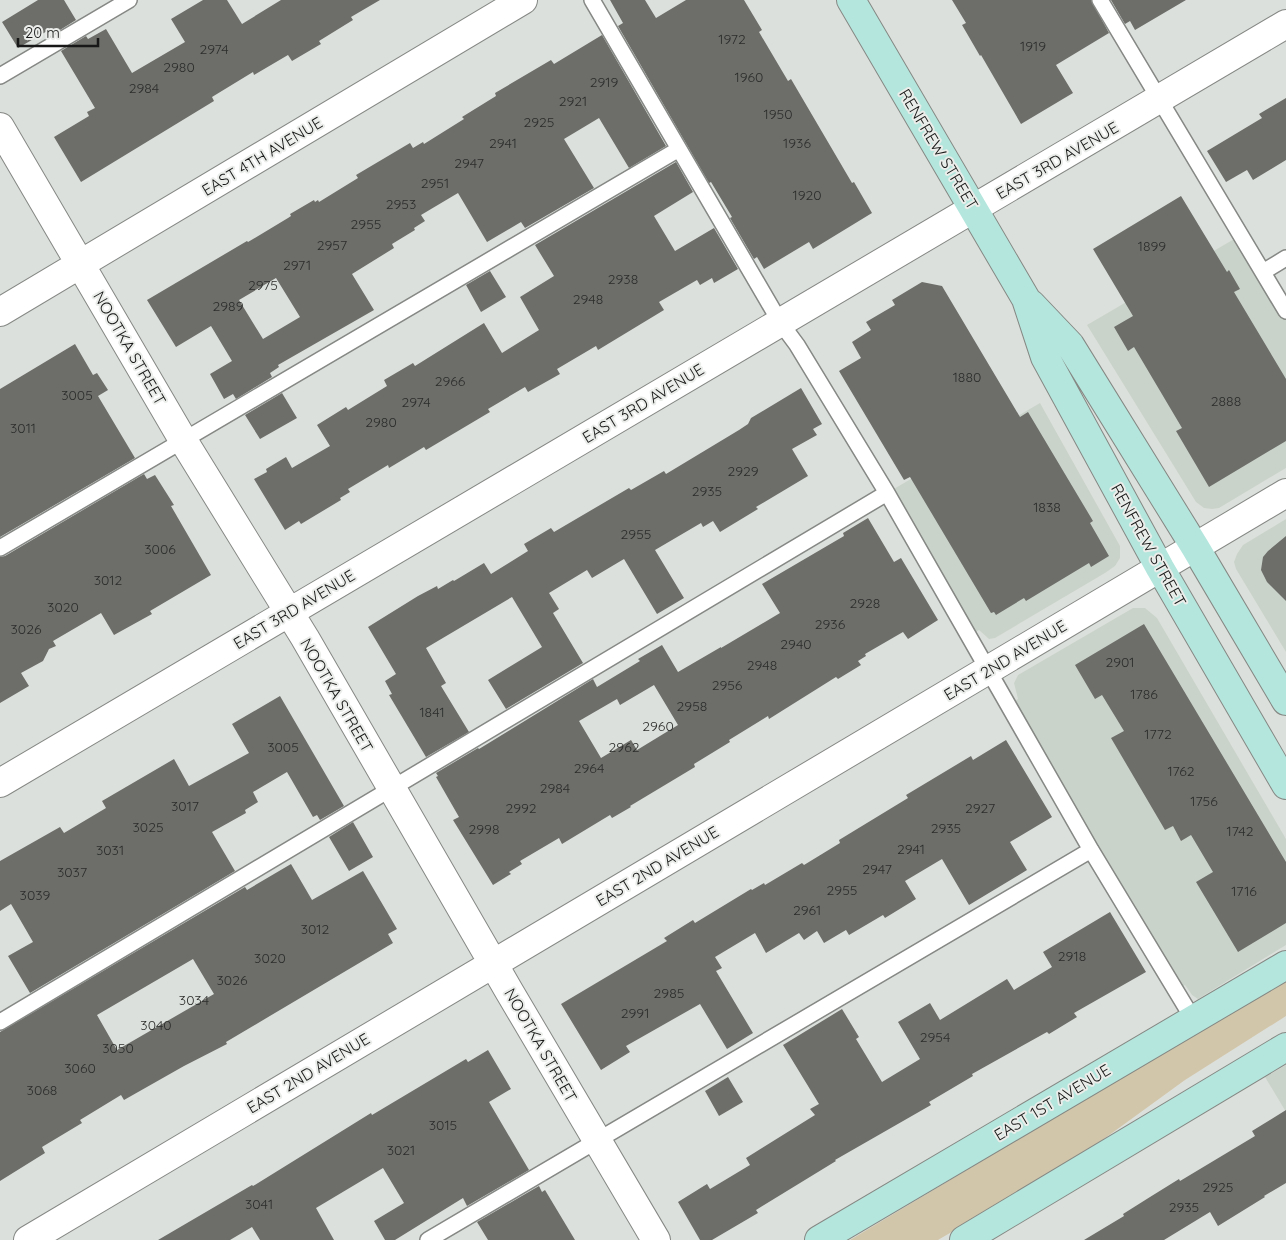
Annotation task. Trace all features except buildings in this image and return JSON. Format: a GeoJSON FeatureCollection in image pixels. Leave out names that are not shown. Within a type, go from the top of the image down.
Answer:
{"type":"FeatureCollection","features":[{"type":"Feature","properties":{"kind":"street","name":"EAST 4TH AVENUE"},"geometry":{"type":"LineString","coordinates":[[0,312],[523,0]]}},
{"type":"Feature","properties":{"kind":"street","name":"RENFREW STREET"},"geometry":{"type":"LineString","coordinates":[[851,0],[1026,299],[1045,357],[1160,568],[1286,785]]}},
{"type":"Feature","properties":{"kind":"street","name":"EAST 3RD AVENUE"},"geometry":{"type":"LineString","coordinates":[[0,783],[1286,24]]}},
{"type":"Feature","properties":{"kind":"street","name":"NOOTKA STREET"},"geometry":{"type":"LineString","coordinates":[[0,126],[184,440],[289,612],[391,790],[656,1240]]}},
{"type":"Feature","properties":{"kind":"street","name":"RENFREW STREET"},"geometry":{"type":"LineString","coordinates":[[1026,299],[1070,345],[1195,546],[1286,701]]}},
{"type":"Feature","properties":{"kind":"street","name":"EAST 2ND AVENUE"},"geometry":{"type":"LineString","coordinates":[[28,1240],[1286,493]]}},
{"type":"Feature","properties":{"kind":"street","name":"EAST 1ST AVENUE"},"geometry":{"type":"LineString","coordinates":[[819,1240],[1193,1018],[1286,965]]}},
{"type":"Feature","properties":{"kind":"street"},"geometry":{"type":"LineString","coordinates":[[964,1240],[1286,1047]]}},
{"type":"Feature","properties":{"kind":"lane"},"geometry":{"type":"LineString","coordinates":[[0,76],[129,0]]}},
{"type":"Feature","properties":{"kind":"lane"},"geometry":{"type":"LineString","coordinates":[[592,0],[780,322],[797,344],[887,493],[1091,850],[1193,1018]]}},
{"type":"Feature","properties":{"kind":"lane"},"geometry":{"type":"LineString","coordinates":[[1100,0],[1286,311]]}},
{"type":"Feature","properties":{"kind":"lane"},"geometry":{"type":"LineString","coordinates":[[0,548],[679,149]]}},
{"type":"Feature","properties":{"kind":"lane"},"geometry":{"type":"LineString","coordinates":[[1263,272],[1286,258]]}},
{"type":"Feature","properties":{"kind":"lane"},"geometry":{"type":"LineString","coordinates":[[0,1022],[887,493]]}},
{"type":"Feature","properties":{"kind":"lane"},"geometry":{"type":"LineString","coordinates":[[428,1240],[1091,850]]}},
{"type":"Feature","properties":{"kind":"shaded area"},"geometry":{"type":"Polygon","coordinates":[[[1241,235],[1286,311],[1286,468],[1219,508],[1212,509],[1204,508],[1196,502],[1087,325],[1241,235]]]}},
{"type":"Feature","properties":{"kind":"shaded area"},"geometry":{"type":"Polygon","coordinates":[[[1040,403],[1120,546],[1120,558],[1115,566],[1105,573],[995,638],[989,639],[979,630],[969,637],[887,493],[1040,403]]]}},
{"type":"Feature","properties":{"kind":"shaded area"},"geometry":{"type":"Polygon","coordinates":[[[1286,519],[1286,652],[1236,569],[1234,562],[1243,545],[1286,519]]]}},
{"type":"Feature","properties":{"kind":"shaded area"},"geometry":{"type":"Polygon","coordinates":[[[1133,608],[1145,608],[1157,618],[1286,839],[1286,945],[1198,999],[1192,995],[1185,985],[1177,990],[1008,705],[1018,699],[1014,683],[1018,675],[1133,608]]]}},
{"type":"Feature","properties":{"kind":"shaded area"},"geometry":{"type":"Polygon","coordinates":[[[1286,982],[1286,1016],[1185,1080],[1079,1157],[938,1240],[850,1240],[1262,993],[1286,982]]]}},
{"type":"Feature","properties":{"kind":"shaded area"},"geometry":{"type":"Polygon","coordinates":[[[1286,1065],[1286,1112],[1265,1077],[1286,1065]]]}}]}
